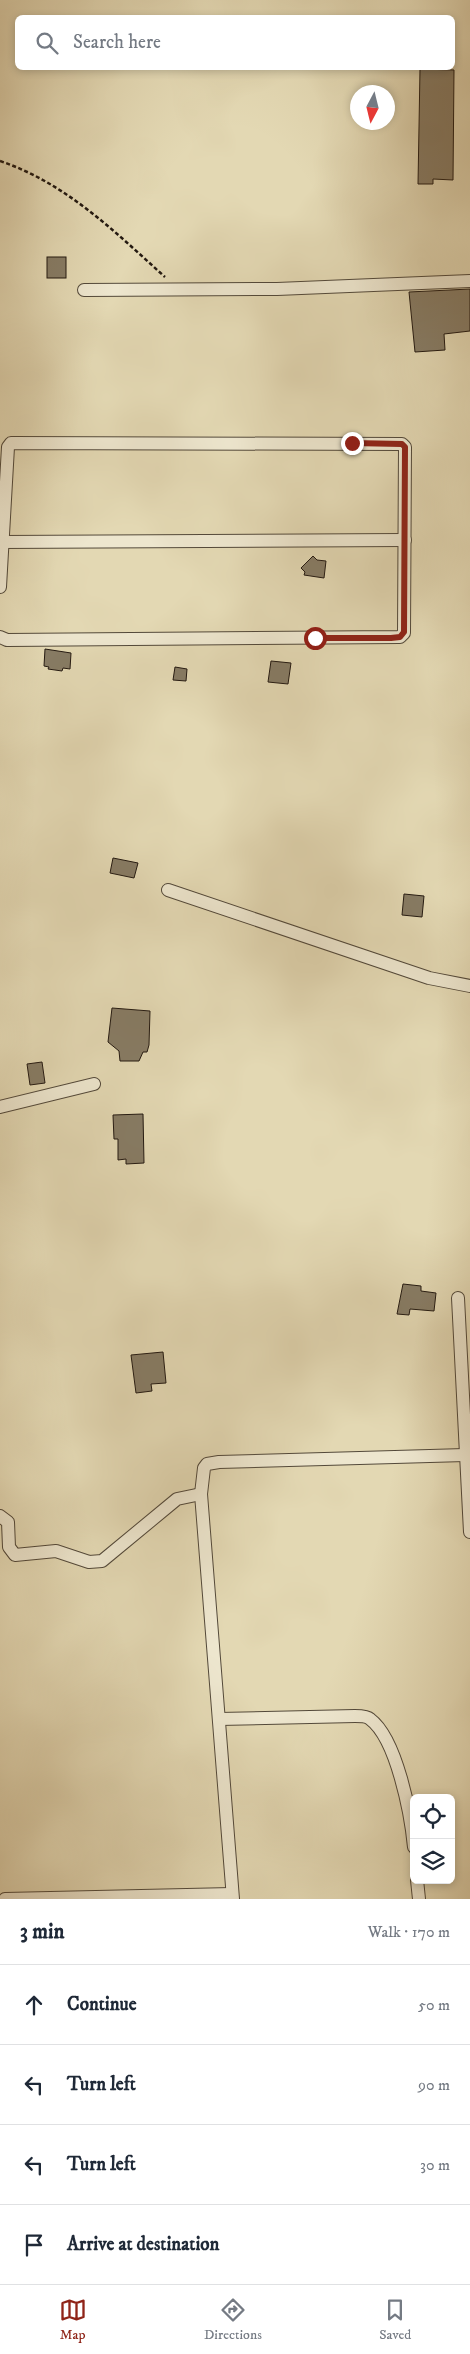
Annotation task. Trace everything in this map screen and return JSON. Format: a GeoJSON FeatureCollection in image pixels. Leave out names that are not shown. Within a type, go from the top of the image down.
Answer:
{"type":"FeatureCollection","features":[{"type":"Feature","properties":{"kind":"street"},"geometry":{"type":"LineString","coordinates":[[84,290],[277,289],[470,281]]}},
{"type":"Feature","properties":{"kind":"street"},"geometry":{"type":"LineString","coordinates":[[0,587],[8,447],[11,443],[402,444],[407,452],[404,632],[400,637],[6,640],[0,637]]}},
{"type":"Feature","properties":{"kind":"street"},"geometry":{"type":"LineString","coordinates":[[2,542],[405,540]]}},
{"type":"Feature","properties":{"kind":"street"},"geometry":{"type":"LineString","coordinates":[[168,890],[398,968],[430,978],[470,986]]}},
{"type":"Feature","properties":{"kind":"street"},"geometry":{"type":"LineString","coordinates":[[0,1107],[94,1084]]}},
{"type":"Feature","properties":{"kind":"street"},"geometry":{"type":"LineString","coordinates":[[458,1298],[470,1532]]}},
{"type":"Feature","properties":{"kind":"street"},"geometry":{"type":"LineString","coordinates":[[5,1899],[233,1897],[201,1494],[204,1468],[211,1463],[465,1455]]}},
{"type":"Feature","properties":{"kind":"street"},"geometry":{"type":"LineString","coordinates":[[0,1516],[8,1522],[9,1547],[15,1555],[56,1551],[94,1563],[109,1557],[177,1499],[201,1494]]}},
{"type":"Feature","properties":{"kind":"street"},"geometry":{"type":"LineString","coordinates":[[219,1719],[356,1716],[369,1718],[383,1736],[404,1786],[413,1839]]}},
{"type":"Feature","properties":{"kind":"street"},"geometry":{"type":"LineString","coordinates":[[417,1884],[419,1899]]}},
{"type":"Feature","properties":{"kind":"path"},"geometry":{"type":"LineString","coordinates":[[0,161],[15,166],[62,190],[104,222],[180,290]]}},
{"type":"Feature","properties":{"kind":"building"},"geometry":{"type":"Polygon","coordinates":[[[420,70],[454,70],[453,180],[433,179],[433,184],[418,184],[420,70]]]}},
{"type":"Feature","properties":{"kind":"building"},"geometry":{"type":"Polygon","coordinates":[[[47,257],[66,257],[66,278],[47,278],[47,257]]]}},
{"type":"Feature","properties":{"kind":"building"},"geometry":{"type":"Polygon","coordinates":[[[470,289],[470,331],[444,334],[445,350],[415,352],[409,292],[470,289]]]}},
{"type":"Feature","properties":{"kind":"building"},"geometry":{"type":"Polygon","coordinates":[[[313,556],[317,560],[326,561],[324,578],[304,575],[305,572],[301,568],[313,556]]]}},
{"type":"Feature","properties":{"kind":"building"},"geometry":{"type":"Polygon","coordinates":[[[45,649],[71,653],[70,669],[63,668],[62,671],[48,669],[49,667],[44,666],[45,649]]]}},
{"type":"Feature","properties":{"kind":"building"},"geometry":{"type":"Polygon","coordinates":[[[271,661],[291,663],[288,684],[268,682],[271,661]]]}},
{"type":"Feature","properties":{"kind":"building"},"geometry":{"type":"Polygon","coordinates":[[[175,667],[187,669],[186,681],[173,680],[175,667]]]}},
{"type":"Feature","properties":{"kind":"building"},"geometry":{"type":"Polygon","coordinates":[[[113,858],[138,863],[134,878],[110,873],[113,858]]]}},
{"type":"Feature","properties":{"kind":"building"},"geometry":{"type":"Polygon","coordinates":[[[404,894],[424,896],[422,917],[402,915],[404,894]]]}},
{"type":"Feature","properties":{"kind":"building"},"geometry":{"type":"Polygon","coordinates":[[[112,1008],[150,1011],[149,1045],[147,1052],[143,1052],[139,1061],[120,1061],[119,1051],[108,1042],[112,1008]]]}},
{"type":"Feature","properties":{"kind":"building"},"geometry":{"type":"Polygon","coordinates":[[[42,1062],[45,1083],[30,1085],[27,1064],[42,1062]]]}},
{"type":"Feature","properties":{"kind":"building"},"geometry":{"type":"Polygon","coordinates":[[[143,1114],[144,1163],[126,1164],[126,1159],[118,1160],[118,1139],[114,1139],[113,1115],[143,1114]]]}},
{"type":"Feature","properties":{"kind":"building"},"geometry":{"type":"Polygon","coordinates":[[[403,1284],[421,1286],[421,1291],[436,1293],[434,1311],[410,1309],[409,1315],[397,1314],[403,1284]]]}},
{"type":"Feature","properties":{"kind":"building"},"geometry":{"type":"Polygon","coordinates":[[[163,1352],[166,1383],[151,1384],[152,1391],[136,1393],[131,1355],[163,1352]]]}},
{"type":"Feature","properties":{"kind":"route"},"geometry":{"type":"LineString","coordinates":[[315,638],[391,638],[400,637],[404,632],[407,452],[402,444],[352,443]]}}]}
